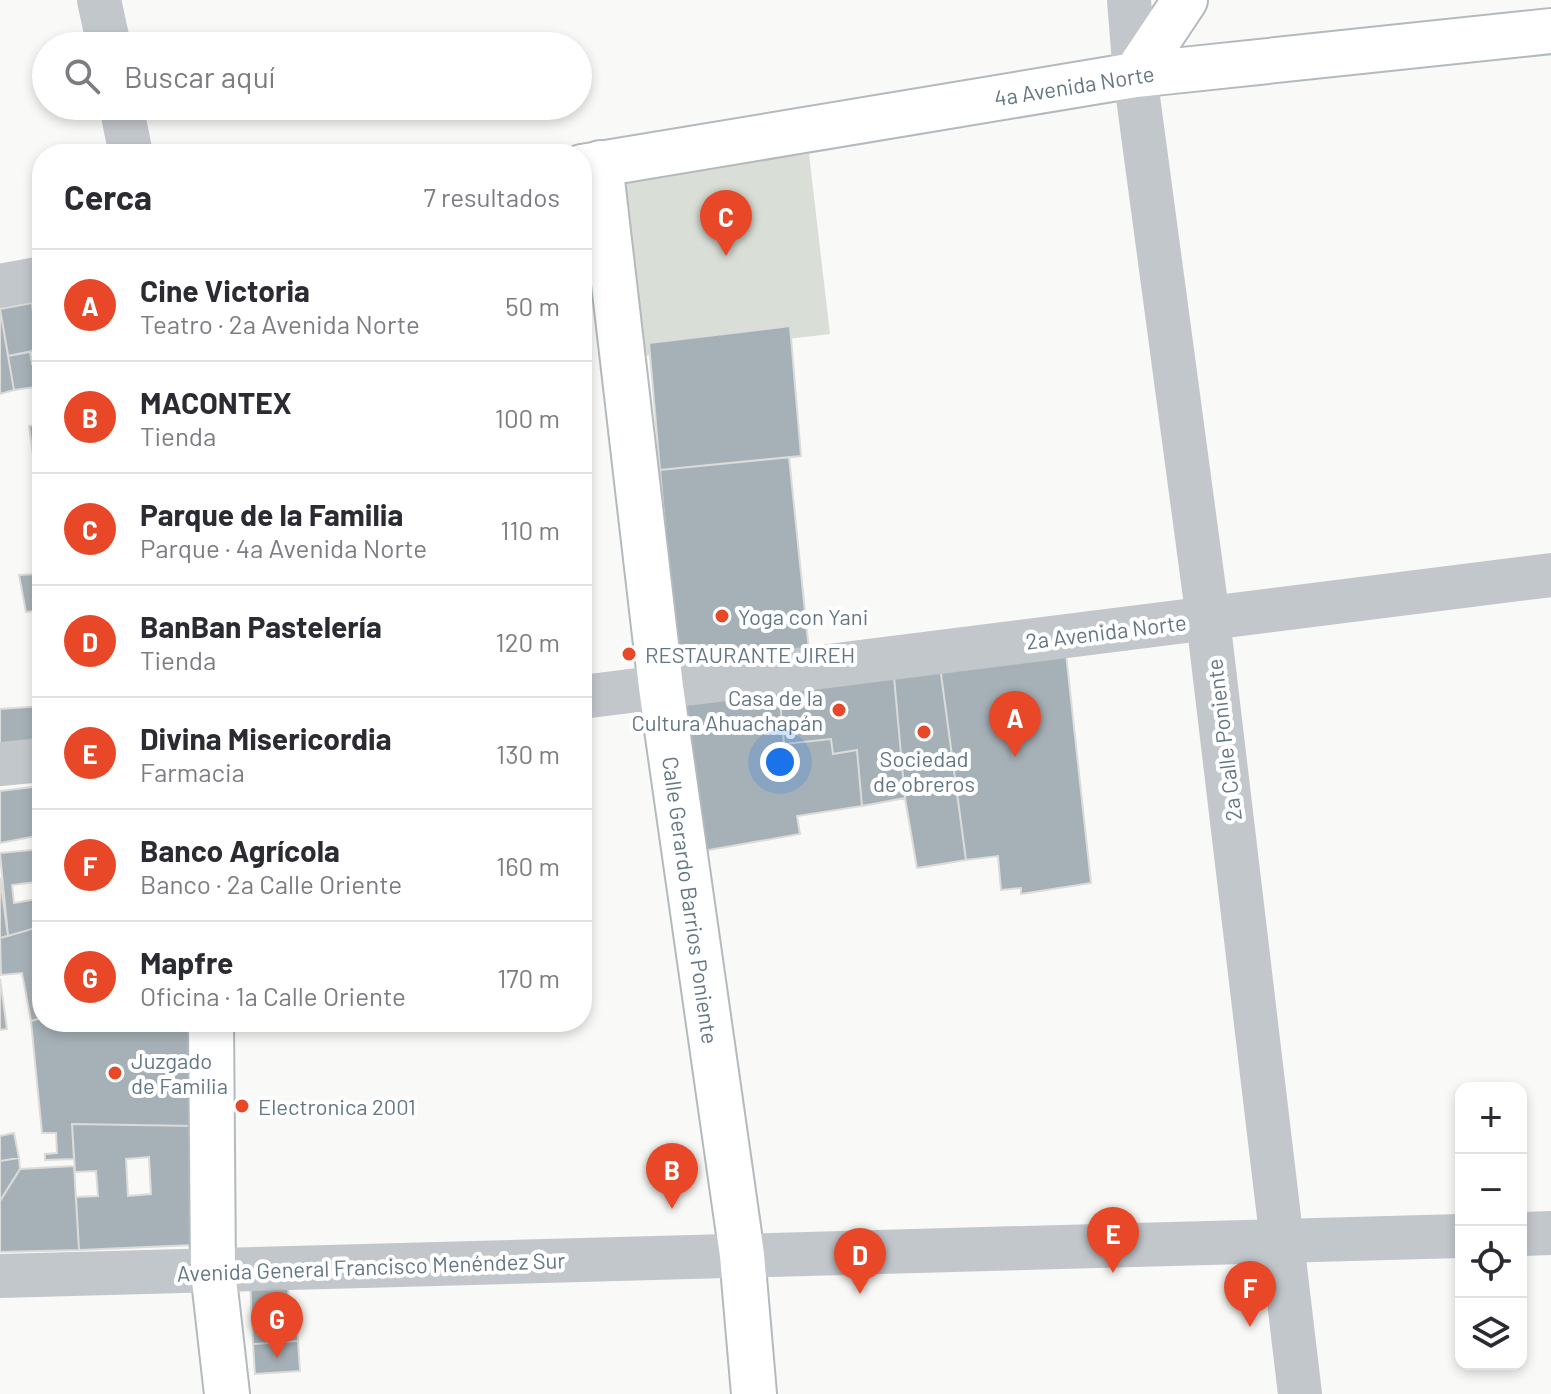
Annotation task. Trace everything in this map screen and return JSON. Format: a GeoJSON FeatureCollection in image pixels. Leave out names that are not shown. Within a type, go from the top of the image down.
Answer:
{"type":"FeatureCollection","features":[{"type":"Feature","properties":{"kind":"main road"},"geometry":{"type":"LineString","coordinates":[[1135,75],[1185,0]]}},
{"type":"Feature","properties":{"kind":"main road","name":"4a Avenida Norte"},"geometry":{"type":"LineString","coordinates":[[592,165],[1135,75],[1551,31]]}},
{"type":"Feature","properties":{"kind":"main road","name":"Calle Gerardo Barrios Poniente"},"geometry":{"type":"LineString","coordinates":[[592,172],[742,1255],[754,1394]]}},
{"type":"Feature","properties":{"kind":"main road"},"geometry":{"type":"LineString","coordinates":[[211,1032],[213,1271],[227,1394]]}},
{"type":"Feature","properties":{"kind":"street"},"geometry":{"type":"LineString","coordinates":[[99,0],[106,32]]}},
{"type":"Feature","properties":{"kind":"street","name":"2a Calle Poniente"},"geometry":{"type":"LineString","coordinates":[[1129,0],[1135,75],[1208,619],[1300,1394]]}},
{"type":"Feature","properties":{"kind":"street"},"geometry":{"type":"LineString","coordinates":[[124,120],[129,144]]}},
{"type":"Feature","properties":{"kind":"street"},"geometry":{"type":"LineString","coordinates":[[0,286],[32,280]]}},
{"type":"Feature","properties":{"kind":"street","name":"2a Avenida Norte"},"geometry":{"type":"LineString","coordinates":[[592,696],[1551,575]]}},
{"type":"Feature","properties":{"kind":"street"},"geometry":{"type":"LineString","coordinates":[[0,764],[32,761]]}},
{"type":"Feature","properties":{"kind":"street"},"geometry":{"type":"LineString","coordinates":[[1527,1234],[1551,1233]]}},
{"type":"Feature","properties":{"kind":"street","name":"Avenida General Francisco Menéndez Sur"},"geometry":{"type":"LineString","coordinates":[[0,1276],[1455,1236]]}},
{"type":"Feature","properties":{"kind":"shaded area"},"geometry":{"type":"Polygon","coordinates":[[[809,154],[830,334],[643,356],[622,177],[809,154]]]}},
{"type":"Feature","properties":{"kind":"building"},"geometry":{"type":"Polygon","coordinates":[[[32,303],[32,351],[8,356],[0,309],[32,303]]]}},
{"type":"Feature","properties":{"kind":"building"},"geometry":{"type":"Polygon","coordinates":[[[0,309],[14,390],[0,394],[0,309]]]}},
{"type":"Feature","properties":{"kind":"building"},"geometry":{"type":"Polygon","coordinates":[[[790,326],[801,456],[660,470],[649,343],[790,326]]]}},
{"type":"Feature","properties":{"kind":"building"},"geometry":{"type":"Polygon","coordinates":[[[30,352],[32,387],[14,390],[8,356],[30,352]]]}},
{"type":"Feature","properties":{"kind":"building"},"geometry":{"type":"Polygon","coordinates":[[[789,457],[809,651],[678,669],[660,470],[789,457]]]}},
{"type":"Feature","properties":{"kind":"building"},"geometry":{"type":"Polygon","coordinates":[[[32,574],[32,611],[26,612],[19,575],[32,574]]]}},
{"type":"Feature","properties":{"kind":"building"},"geometry":{"type":"Polygon","coordinates":[[[1065,645],[1091,883],[1021,894],[1021,888],[1001,890],[998,856],[966,860],[939,659],[1065,645]]]}},
{"type":"Feature","properties":{"kind":"building","name":"Sociedad de obreros"},"geometry":{"type":"Polygon","coordinates":[[[939,659],[966,860],[917,868],[905,798],[893,666],[939,659]]]}},
{"type":"Feature","properties":{"kind":"building","name":"Casa de la Cultura Ahuachapán"},"geometry":{"type":"Polygon","coordinates":[[[893,666],[905,798],[862,806],[857,750],[833,754],[831,739],[784,744],[778,680],[893,666]]]}},
{"type":"Feature","properties":{"kind":"building"},"geometry":{"type":"Polygon","coordinates":[[[778,680],[784,744],[831,739],[833,754],[857,750],[862,806],[797,816],[800,834],[703,851],[685,693],[778,680]]]}},
{"type":"Feature","properties":{"kind":"building"},"geometry":{"type":"Polygon","coordinates":[[[32,707],[32,743],[0,746],[0,709],[32,707]]]}},
{"type":"Feature","properties":{"kind":"building"},"geometry":{"type":"Polygon","coordinates":[[[32,787],[32,837],[0,843],[0,791],[32,787]]]}},
{"type":"Feature","properties":{"kind":"building"},"geometry":{"type":"Polygon","coordinates":[[[32,850],[32,882],[12,885],[14,903],[32,900],[32,929],[8,936],[0,853],[32,850]]]}},
{"type":"Feature","properties":{"kind":"building"},"geometry":{"type":"Polygon","coordinates":[[[0,878],[8,936],[0,938],[0,878]]]}},
{"type":"Feature","properties":{"kind":"building"},"geometry":{"type":"Polygon","coordinates":[[[32,929],[32,1021],[22,973],[1,975],[0,938],[32,929]]]}},
{"type":"Feature","properties":{"kind":"building"},"geometry":{"type":"Polygon","coordinates":[[[0,979],[7,1029],[0,1030],[0,979]]]}},
{"type":"Feature","properties":{"kind":"building","name":"Juzgado de Familia"},"geometry":{"type":"Polygon","coordinates":[[[32,1032],[193,1032],[195,1126],[72,1124],[74,1159],[45,1160],[45,1154],[57,1153],[56,1133],[42,1133],[32,1032]]]}},
{"type":"Feature","properties":{"kind":"building"},"geometry":{"type":"Polygon","coordinates":[[[72,1124],[195,1126],[193,1245],[79,1250],[76,1197],[98,1196],[96,1171],[75,1172],[72,1124]],[[149,1157],[126,1159],[128,1196],[151,1194],[149,1157]]]}},
{"type":"Feature","properties":{"kind":"building"},"geometry":{"type":"Polygon","coordinates":[[[14,1133],[19,1158],[0,1161],[0,1136],[14,1133]]]}},
{"type":"Feature","properties":{"kind":"building"},"geometry":{"type":"Polygon","coordinates":[[[19,1158],[20,1169],[0,1201],[0,1161],[19,1158]]]}},
{"type":"Feature","properties":{"kind":"building"},"geometry":{"type":"Polygon","coordinates":[[[74,1166],[79,1250],[0,1252],[0,1201],[20,1169],[74,1166]]]}},
{"type":"Feature","properties":{"kind":"building"},"geometry":{"type":"Polygon","coordinates":[[[250,1279],[288,1279],[289,1321],[252,1322],[250,1279]]]}},
{"type":"Feature","properties":{"kind":"building"},"geometry":{"type":"Polygon","coordinates":[[[297,1321],[298,1341],[253,1344],[252,1322],[297,1321]]]}},
{"type":"Feature","properties":{"kind":"building"},"geometry":{"type":"Polygon","coordinates":[[[298,1341],[300,1371],[255,1374],[253,1344],[298,1341]]]}},
{"type":"Feature","properties":{"kind":"place","name":"Parque de la Familia"},"geometry":{"type":"Point","coordinates":[726,256]}},
{"type":"Feature","properties":{"kind":"place","name":"Yoga con Yani"},"geometry":{"type":"Point","coordinates":[722,616]}},
{"type":"Feature","properties":{"kind":"place","name":"RESTAURANTE JIREH"},"geometry":{"type":"Point","coordinates":[629,654]}},
{"type":"Feature","properties":{"kind":"place","name":"Casa de la Cultura Ahuachapán"},"geometry":{"type":"Point","coordinates":[839,710]}},
{"type":"Feature","properties":{"kind":"place","name":"Sociedad de obreros"},"geometry":{"type":"Point","coordinates":[924,732]}},
{"type":"Feature","properties":{"kind":"place","name":"Cine Victoria"},"geometry":{"type":"Point","coordinates":[1015,757]}},
{"type":"Feature","properties":{"kind":"place","name":"Juzgado de Familia"},"geometry":{"type":"Point","coordinates":[115,1073]}},
{"type":"Feature","properties":{"kind":"place","name":"Electronica 2001"},"geometry":{"type":"Point","coordinates":[242,1106]}},
{"type":"Feature","properties":{"kind":"place","name":"MACONTEX"},"geometry":{"type":"Point","coordinates":[672,1209]}},
{"type":"Feature","properties":{"kind":"place","name":"Divina Misericordia"},"geometry":{"type":"Point","coordinates":[1113,1273]}},
{"type":"Feature","properties":{"kind":"place","name":"BanBan Pastelería"},"geometry":{"type":"Point","coordinates":[860,1294]}},
{"type":"Feature","properties":{"kind":"place","name":"Banco Agrícola"},"geometry":{"type":"Point","coordinates":[1250,1327]}},
{"type":"Feature","properties":{"kind":"place","name":"Mapfre"},"geometry":{"type":"Point","coordinates":[277,1358]}}]}
